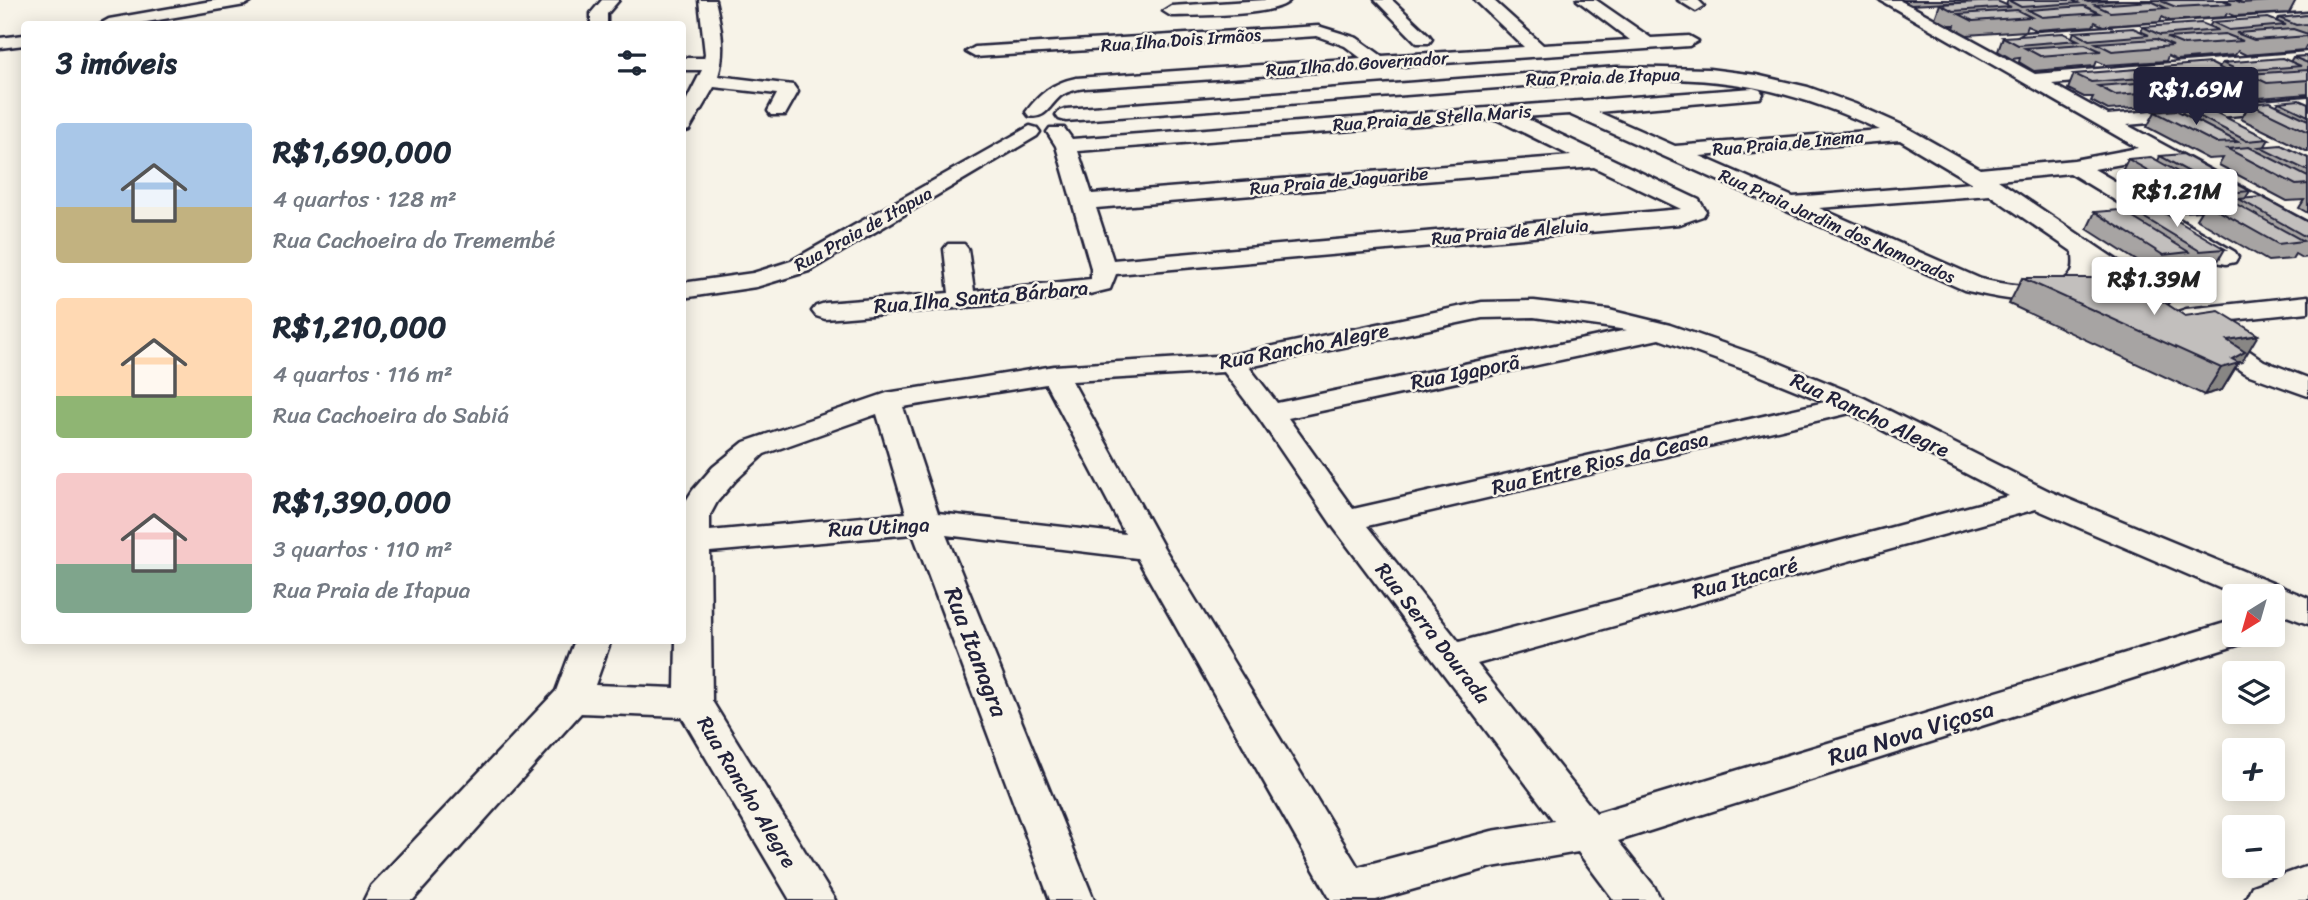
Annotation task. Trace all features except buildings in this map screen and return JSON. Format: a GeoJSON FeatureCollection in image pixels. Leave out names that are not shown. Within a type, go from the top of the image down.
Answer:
{"type":"FeatureCollection","features":[{"type":"Feature","properties":{"kind":"street"},"geometry":{"type":"LineString","coordinates":[[126,21],[245,0]]}},
{"type":"Feature","properties":{"kind":"street"},"geometry":{"type":"LineString","coordinates":[[599,21],[599,13],[611,0]]}},
{"type":"Feature","properties":{"kind":"street"},"geometry":{"type":"LineString","coordinates":[[686,119],[712,72],[716,48],[709,0]]}},
{"type":"Feature","properties":{"kind":"street"},"geometry":{"type":"LineString","coordinates":[[1171,11],[1265,5],[1282,0]]}},
{"type":"Feature","properties":{"kind":"street"},"geometry":{"type":"LineString","coordinates":[[1383,0],[1423,40]]}},
{"type":"Feature","properties":{"kind":"street"},"geometry":{"type":"LineString","coordinates":[[1483,0],[1540,52]]}},
{"type":"Feature","properties":{"kind":"street"},"geometry":{"type":"LineString","coordinates":[[1586,0],[1647,44]]}},
{"type":"Feature","properties":{"kind":"street"},"geometry":{"type":"LineString","coordinates":[[1888,0],[2158,152],[2308,232]]}},
{"type":"Feature","properties":{"kind":"street"},"geometry":{"type":"LineString","coordinates":[[2282,5],[2308,17]]}},
{"type":"Feature","properties":{"kind":"street"},"geometry":{"type":"LineString","coordinates":[[1908,11],[1934,10]]}},
{"type":"Feature","properties":{"kind":"street"},"geometry":{"type":"LineString","coordinates":[[1966,43],[2308,17]]}},
{"type":"Feature","properties":{"kind":"street","name":"Rua Ilha Dois Irmãos"},"geometry":{"type":"LineString","coordinates":[[975,52],[1318,31],[1350,42],[1378,62]]}},
{"type":"Feature","properties":{"kind":"street"},"geometry":{"type":"LineString","coordinates":[[0,44],[21,40]]}},
{"type":"Feature","properties":{"kind":"street","name":"Rua Ilha do Governador"},"geometry":{"type":"LineString","coordinates":[[1033,122],[1051,93],[1075,84],[1689,41]]}},
{"type":"Feature","properties":{"kind":"street"},"geometry":{"type":"LineString","coordinates":[[2034,80],[2308,57]]}},
{"type":"Feature","properties":{"kind":"street"},"geometry":{"type":"LineString","coordinates":[[686,65],[786,89],[788,92],[778,111]]}},
{"type":"Feature","properties":{"kind":"street","name":"Rua Praia de Itapua"},"geometry":{"type":"LineString","coordinates":[[1063,131],[1656,72],[1745,79],[1798,90],[1840,104],[1904,134],[1984,182],[2085,264],[2186,317],[2255,367],[2308,388]]}},
{"type":"Feature","properties":{"kind":"street","name":"Rua Praia de Stella Maris"},"geometry":{"type":"LineString","coordinates":[[1063,131],[1498,113],[1798,90]]}},
{"type":"Feature","properties":{"kind":"street"},"geometry":{"type":"LineString","coordinates":[[2106,121],[2308,103]]}},
{"type":"Feature","properties":{"kind":"street"},"geometry":{"type":"LineString","coordinates":[[2285,105],[2308,116]]}},
{"type":"Feature","properties":{"kind":"street","name":"Rua Praia Jardim dos Namorados"},"geometry":{"type":"LineString","coordinates":[[1572,107],[1787,205],[1973,285],[2020,293],[2061,291],[2081,281],[2085,264]]}},
{"type":"Feature","properties":{"kind":"street","name":"Rua Praia de Aleluia"},"geometry":{"type":"LineString","coordinates":[[1103,268],[1680,217],[1695,211],[1691,205],[1498,113]]}},
{"type":"Feature","properties":{"kind":"street"},"geometry":{"type":"LineString","coordinates":[[2194,113],[2228,130]]}},
{"type":"Feature","properties":{"kind":"street"},"geometry":{"type":"LineString","coordinates":[[1033,122],[1063,131]]}},
{"type":"Feature","properties":{"kind":"street","name":"Rua Praia de Itapua"},"geometry":{"type":"LineString","coordinates":[[686,290],[776,276],[800,266],[1033,122]]}},
{"type":"Feature","properties":{"kind":"street","name":"Rua Ilha Santa Bárbara"},"geometry":{"type":"LineString","coordinates":[[825,311],[1093,288],[1102,282],[1103,268],[1081,202],[1063,131]]}},
{"type":"Feature","properties":{"kind":"street","name":"Rua Praia de Inema"},"geometry":{"type":"LineString","coordinates":[[1672,153],[1904,134]]}},
{"type":"Feature","properties":{"kind":"street"},"geometry":{"type":"LineString","coordinates":[[1787,205],[1984,182],[2158,152]]}},
{"type":"Feature","properties":{"kind":"street","name":"Rua Praia de Jaguaribe"},"geometry":{"type":"LineString","coordinates":[[1081,202],[1597,160]]}},
{"type":"Feature","properties":{"kind":"street"},"geometry":{"type":"LineString","coordinates":[[2074,166],[2226,257]]}},
{"type":"Feature","properties":{"kind":"street"},"geometry":{"type":"LineString","coordinates":[[957,248],[963,300]]}},
{"type":"Feature","properties":{"kind":"street"},"geometry":{"type":"LineString","coordinates":[[2085,264],[2157,326],[2174,337],[2189,341],[2217,341]]}},
{"type":"Feature","properties":{"kind":"street"},"geometry":{"type":"LineString","coordinates":[[686,271],[736,283]]}},
{"type":"Feature","properties":{"kind":"street"},"geometry":{"type":"LineString","coordinates":[[2186,317],[2308,304]]}},
{"type":"Feature","properties":{"kind":"street","name":"Rua Rancho Alegre"},"geometry":{"type":"LineString","coordinates":[[813,900],[693,703],[690,525],[704,497],[724,474],[754,449],[887,401],[1054,374],[1231,363],[1482,310],[1574,312],[1661,331],[1764,367],[1854,404],[2038,498],[2242,584]]}},
{"type":"Feature","properties":{"kind":"street","name":"Rua Igaporã"},"geometry":{"type":"LineString","coordinates":[[1270,413],[1661,331]]}},
{"type":"Feature","properties":{"kind":"street","name":"Rua Serra Dourada"},"geometry":{"type":"LineString","coordinates":[[1231,363],[1270,413],[1345,521],[1639,900]]}},
{"type":"Feature","properties":{"kind":"street"},"geometry":{"type":"LineString","coordinates":[[2214,372],[2255,367]]}},
{"type":"Feature","properties":{"kind":"street"},"geometry":{"type":"LineString","coordinates":[[1054,374],[1082,419],[1148,548],[1351,895]]}},
{"type":"Feature","properties":{"kind":"street","name":"Rua Itanagra"},"geometry":{"type":"LineString","coordinates":[[887,401],[925,522],[1072,900]]}},
{"type":"Feature","properties":{"kind":"street","name":"Rua Entre Rios da Ceasa"},"geometry":{"type":"LineString","coordinates":[[1345,521],[1854,404]]}},
{"type":"Feature","properties":{"kind":"street","name":"Rua Itacaré"},"geometry":{"type":"LineString","coordinates":[[1451,658],[2038,498]]}},
{"type":"Feature","properties":{"kind":"street","name":"Rua Utinga"},"geometry":{"type":"LineString","coordinates":[[690,525],[925,522],[1148,548]]}},
{"type":"Feature","properties":{"kind":"street","name":"Rua Rancho Alegre"},"geometry":{"type":"LineString","coordinates":[[2286,603],[2307,612]]}},
{"type":"Feature","properties":{"kind":"street"},"geometry":{"type":"LineString","coordinates":[[2286,618],[2307,612]]}},
{"type":"Feature","properties":{"kind":"street","name":"Rua Nova Viçosa"},"geometry":{"type":"LineString","coordinates":[[1351,895],[1492,849],[1588,832],[2222,637]]}},
{"type":"Feature","properties":{"kind":"street"},"geometry":{"type":"LineString","coordinates":[[386,900],[572,698],[592,644]]}},
{"type":"Feature","properties":{"kind":"street"},"geometry":{"type":"LineString","coordinates":[[572,698],[693,703]]}},
{"type":"Feature","properties":{"kind":"street"},"geometry":{"type":"LineString","coordinates":[[2267,900],[2308,885]]}}]}
